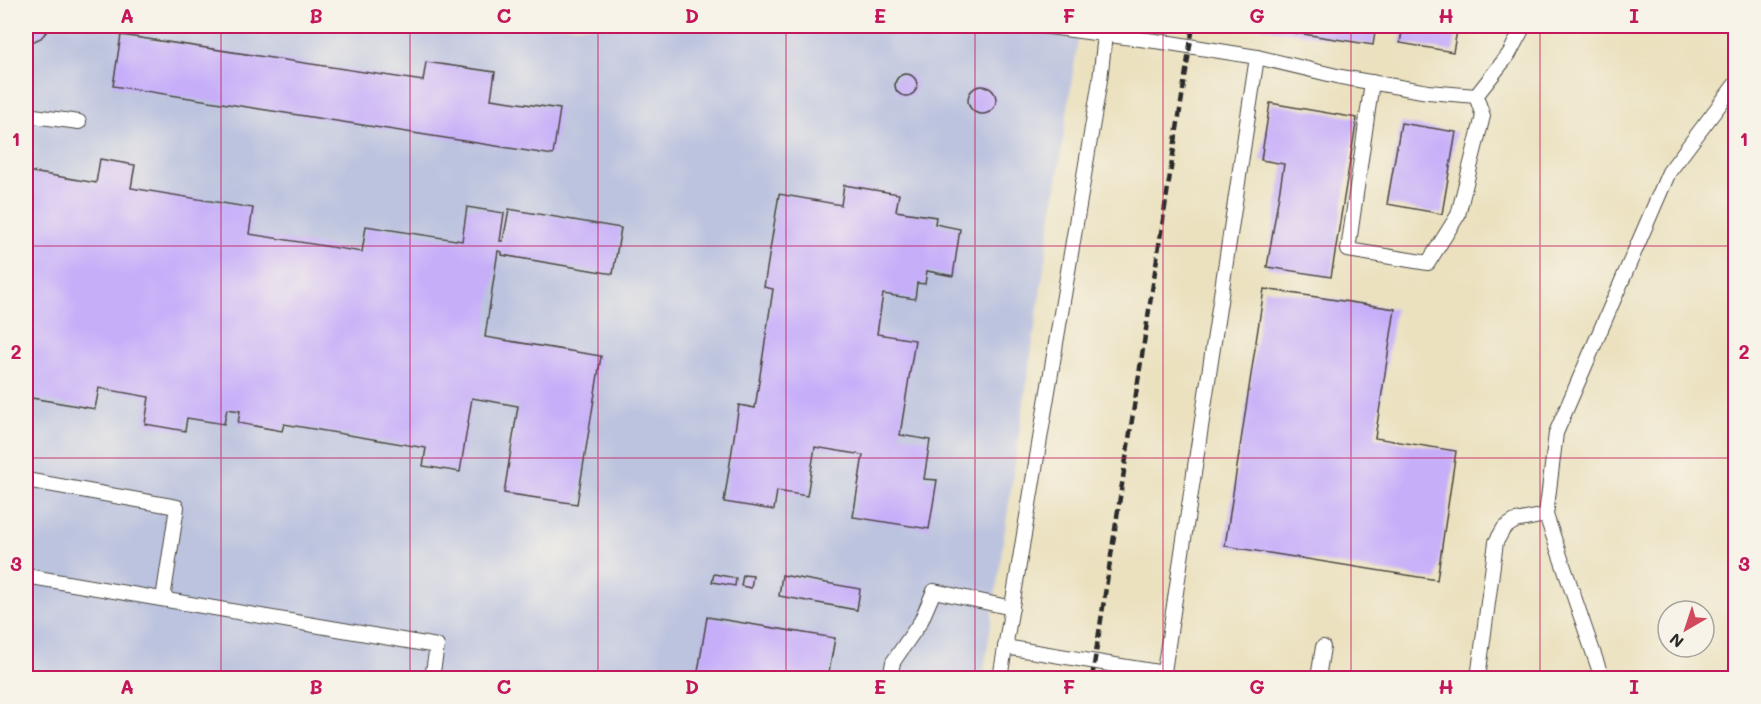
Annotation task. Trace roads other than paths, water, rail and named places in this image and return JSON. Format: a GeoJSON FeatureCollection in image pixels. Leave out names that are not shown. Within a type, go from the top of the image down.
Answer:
{"type":"FeatureCollection","features":[{"type":"Feature","properties":{"kind":"lane"},"geometry":{"type":"LineString","coordinates":[[1042,26],[1105,29],[1257,57],[1341,77],[1428,92],[1476,96]]}},
{"type":"Feature","properties":{"kind":"lane"},"geometry":{"type":"LineString","coordinates":[[1476,96],[1509,54],[1524,26]]}},
{"type":"Feature","properties":{"kind":"lane"},"geometry":{"type":"LineString","coordinates":[[1000,678],[1100,80],[1105,29]]}},
{"type":"Feature","properties":{"kind":"lane"},"geometry":{"type":"LineString","coordinates":[[1005,646],[1163,676],[1257,57]]}},
{"type":"Feature","properties":{"kind":"lane"},"geometry":{"type":"LineString","coordinates":[[1372,82],[1348,250],[1428,263],[1458,215],[1482,116],[1476,96]]}},
{"type":"Feature","properties":{"kind":"lane"},"geometry":{"type":"LineString","coordinates":[[1602,678],[1546,514],[1556,433],[1670,172],[1736,83]]}},
{"type":"Feature","properties":{"kind":"lane"},"geometry":{"type":"LineString","coordinates":[[26,115],[79,122]]}},
{"type":"Feature","properties":{"kind":"lane"},"geometry":{"type":"LineString","coordinates":[[26,480],[177,507],[163,599]]}},
{"type":"Feature","properties":{"kind":"lane"},"geometry":{"type":"LineString","coordinates":[[1479,678],[1496,542],[1504,528],[1515,521],[1546,514]]}},
{"type":"Feature","properties":{"kind":"lane"},"geometry":{"type":"LineString","coordinates":[[26,576],[437,646],[432,678]]}},
{"type":"Feature","properties":{"kind":"lane"},"geometry":{"type":"LineString","coordinates":[[890,678],[893,662],[921,621],[934,591],[1012,608]]}},
{"type":"Feature","properties":{"kind":"lane"},"geometry":{"type":"LineString","coordinates":[[1318,678],[1323,647]]}},
{"type":"Feature","properties":{"kind":"railway"},"geometry":{"type":"LineString","coordinates":[[1092,678],[1193,26]]}}]}
